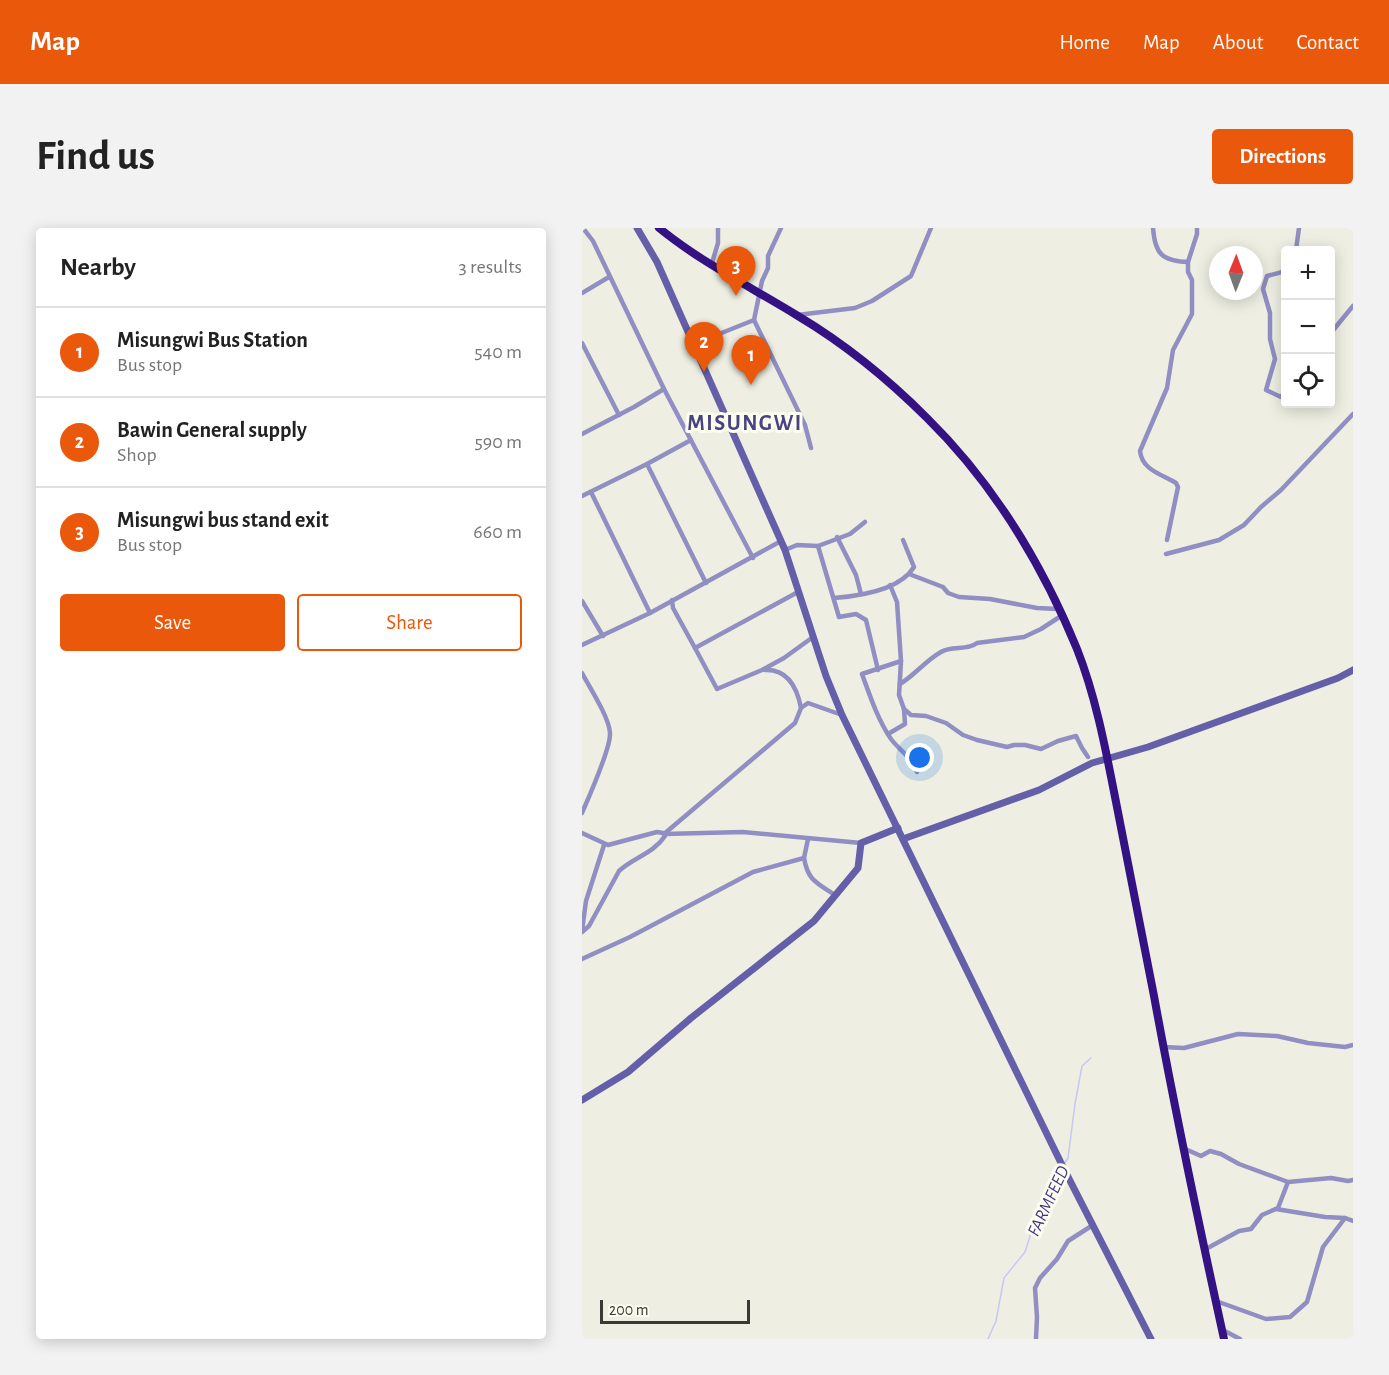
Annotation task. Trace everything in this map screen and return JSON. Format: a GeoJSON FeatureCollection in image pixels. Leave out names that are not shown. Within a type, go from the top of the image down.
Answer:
{"type":"FeatureCollection","features":[{"type":"Feature","properties":{"kind":"highway"},"geometry":{"type":"LineString","coordinates":[[659,228],[711,266],[798,315],[859,358],[895,387],[957,450],[1007,514],[1021,536],[1080,660],[1108,759],[1182,1148],[1224,1339]]}},
{"type":"Feature","properties":{"kind":"street"},"geometry":{"type":"LineString","coordinates":[[583,228],[593,241],[664,389],[753,558]]}},
{"type":"Feature","properties":{"kind":"street"},"geometry":{"type":"LineString","coordinates":[[637,228],[657,262],[781,542],[842,715],[1065,1171],[1150,1339]]}},
{"type":"Feature","properties":{"kind":"street"},"geometry":{"type":"LineString","coordinates":[[711,266],[718,243],[718,228]]}},
{"type":"Feature","properties":{"kind":"street"},"geometry":{"type":"LineString","coordinates":[[781,228],[768,256],[768,268],[762,281],[754,320],[805,425],[811,448]]}},
{"type":"Feature","properties":{"kind":"street"},"geometry":{"type":"LineString","coordinates":[[798,315],[855,308],[872,301],[911,276],[931,228]]}},
{"type":"Feature","properties":{"kind":"street"},"geometry":{"type":"LineString","coordinates":[[1153,228],[1155,245],[1159,253],[1170,260],[1188,262]]}},
{"type":"Feature","properties":{"kind":"street"},"geometry":{"type":"LineString","coordinates":[[1167,540],[1178,487],[1176,483],[1146,467],[1140,451],[1167,388],[1173,350],[1192,314],[1192,280],[1188,272],[1188,262],[1197,228]]}},
{"type":"Feature","properties":{"kind":"street"},"geometry":{"type":"LineString","coordinates":[[1297,246],[1299,228]]}},
{"type":"Feature","properties":{"kind":"street"},"geometry":{"type":"LineString","coordinates":[[1281,272],[1266,276],[1263,289],[1270,314],[1270,339],[1275,359],[1266,390],[1281,397]]}},
{"type":"Feature","properties":{"kind":"street"},"geometry":{"type":"LineString","coordinates":[[582,293],[609,277]]}},
{"type":"Feature","properties":{"kind":"street"},"geometry":{"type":"LineString","coordinates":[[1335,328],[1353,306]]}},
{"type":"Feature","properties":{"kind":"street"},"geometry":{"type":"LineString","coordinates":[[694,344],[754,320]]}},
{"type":"Feature","properties":{"kind":"street"},"geometry":{"type":"LineString","coordinates":[[582,343],[619,415]]}},
{"type":"Feature","properties":{"kind":"street"},"geometry":{"type":"LineString","coordinates":[[582,434],[664,389]]}},
{"type":"Feature","properties":{"kind":"street"},"geometry":{"type":"LineString","coordinates":[[1166,554],[1219,540],[1244,525],[1281,490],[1353,414]]}},
{"type":"Feature","properties":{"kind":"street"},"geometry":{"type":"LineString","coordinates":[[582,496],[691,440]]}},
{"type":"Feature","properties":{"kind":"street"},"geometry":{"type":"LineString","coordinates":[[647,464],[706,583]]}},
{"type":"Feature","properties":{"kind":"street"},"geometry":{"type":"LineString","coordinates":[[591,492],[650,613]]}},
{"type":"Feature","properties":{"kind":"street"},"geometry":{"type":"LineString","coordinates":[[784,550],[797,545],[818,546],[850,534],[865,522]]}},
{"type":"Feature","properties":{"kind":"street"},"geometry":{"type":"LineString","coordinates":[[837,537],[856,575],[861,594]]}},
{"type":"Feature","properties":{"kind":"street"},"geometry":{"type":"LineString","coordinates":[[834,598],[861,594],[890,585],[909,574],[914,567],[903,540]]}},
{"type":"Feature","properties":{"kind":"street"},"geometry":{"type":"LineString","coordinates":[[582,645],[650,613],[781,542]]}},
{"type":"Feature","properties":{"kind":"street"},"geometry":{"type":"LineString","coordinates":[[818,546],[839,617],[856,614],[866,620],[878,669]]}},
{"type":"Feature","properties":{"kind":"street"},"geometry":{"type":"LineString","coordinates":[[909,574],[943,587],[948,593],[959,597],[990,599],[1059,612]]}},
{"type":"Feature","properties":{"kind":"street"},"geometry":{"type":"LineString","coordinates":[[888,734],[904,724],[904,709],[899,695],[901,661],[897,602],[890,585]]}},
{"type":"Feature","properties":{"kind":"street"},"geometry":{"type":"LineString","coordinates":[[695,648],[798,592]]}},
{"type":"Feature","properties":{"kind":"street"},"geometry":{"type":"LineString","coordinates":[[672,600],[673,608],[717,689],[762,670],[784,658],[813,637]]}},
{"type":"Feature","properties":{"kind":"street"},"geometry":{"type":"LineString","coordinates":[[582,601],[603,636]]}},
{"type":"Feature","properties":{"kind":"street"},"geometry":{"type":"LineString","coordinates":[[900,684],[944,650],[1024,637],[1041,629],[1059,612]]}},
{"type":"Feature","properties":{"kind":"street"},"geometry":{"type":"LineString","coordinates":[[901,661],[862,674],[878,717],[892,741],[914,762],[917,772]]}},
{"type":"Feature","properties":{"kind":"street"},"geometry":{"type":"LineString","coordinates":[[762,670],[783,673],[792,682],[801,708]]}},
{"type":"Feature","properties":{"kind":"street"},"geometry":{"type":"LineString","coordinates":[[903,839],[1039,790],[1092,763],[1148,747],[1338,678],[1353,670]]}},
{"type":"Feature","properties":{"kind":"street"},"geometry":{"type":"LineString","coordinates":[[582,673],[599,703],[610,732],[609,745],[582,813]]}},
{"type":"Feature","properties":{"kind":"street"},"geometry":{"type":"LineString","coordinates":[[582,932],[589,926],[619,871],[626,864],[654,849],[663,839],[664,834],[795,723],[801,708],[808,703],[842,715]]}},
{"type":"Feature","properties":{"kind":"street"},"geometry":{"type":"LineString","coordinates":[[904,709],[911,715],[926,716],[946,723],[963,735],[1007,747],[1025,745],[1041,749],[1076,736],[1089,757]]}},
{"type":"Feature","properties":{"kind":"street"},"geometry":{"type":"LineString","coordinates":[[582,833],[604,845],[612,845],[657,832],[664,834],[743,832],[861,843],[898,828]]}},
{"type":"Feature","properties":{"kind":"street"},"geometry":{"type":"LineString","coordinates":[[808,839],[804,858],[807,872],[816,882],[835,895]]}},
{"type":"Feature","properties":{"kind":"street"},"geometry":{"type":"LineString","coordinates":[[582,1100],[628,1072],[691,1018],[814,921],[858,868],[861,843]]}},
{"type":"Feature","properties":{"kind":"street"},"geometry":{"type":"LineString","coordinates":[[582,932],[586,901],[604,845]]}},
{"type":"Feature","properties":{"kind":"street"},"geometry":{"type":"LineString","coordinates":[[582,959],[630,937],[753,872],[804,858]]}},
{"type":"Feature","properties":{"kind":"street"},"geometry":{"type":"LineString","coordinates":[[1163,1047],[1184,1048],[1238,1034],[1277,1036],[1308,1043],[1345,1047],[1353,1045]]}},
{"type":"Feature","properties":{"kind":"street"},"geometry":{"type":"LineString","coordinates":[[1182,1148],[1201,1156],[1210,1151],[1221,1154],[1239,1164],[1288,1182],[1331,1178],[1353,1180]]}},
{"type":"Feature","properties":{"kind":"street"},"geometry":{"type":"LineString","coordinates":[[1204,1250],[1239,1231],[1251,1228],[1262,1215],[1278,1208],[1288,1182]]}},
{"type":"Feature","properties":{"kind":"street"},"geometry":{"type":"LineString","coordinates":[[1275,1209],[1353,1221]]}},
{"type":"Feature","properties":{"kind":"street"},"geometry":{"type":"LineString","coordinates":[[1216,1301],[1266,1319],[1290,1317],[1307,1302],[1323,1247],[1345,1218]]}},
{"type":"Feature","properties":{"kind":"street"},"geometry":{"type":"LineString","coordinates":[[1036,1339],[1035,1288],[1058,1259],[1068,1241],[1093,1225]]}},
{"type":"Feature","properties":{"kind":"street"},"geometry":{"type":"LineString","coordinates":[[1221,1329],[1240,1339]]}},
{"type":"Feature","properties":{"kind":"waterway","name":"FARMFEED"},"geometry":{"type":"LineString","coordinates":[[1064,1164],[1068,1158],[1082,1066],[1091,1058]]}},
{"type":"Feature","properties":{"kind":"waterway","name":"FARMFEED"},"geometry":{"type":"LineString","coordinates":[[988,1339],[996,1321],[1004,1278],[1025,1252],[1033,1227],[1061,1168]]}},
{"type":"Feature","properties":{"kind":"place","name":"Misungwi bus stand exit"},"geometry":{"type":"Point","coordinates":[736,296]}},
{"type":"Feature","properties":{"kind":"place","name":"Bawin General supply"},"geometry":{"type":"Point","coordinates":[704,372]}},
{"type":"Feature","properties":{"kind":"place","name":"Misungwi Bus Station"},"geometry":{"type":"Point","coordinates":[751,385]}},
{"type":"Feature","properties":{"kind":"district","name":"MISUNGWI"},"geometry":{"type":"Point","coordinates":[745,422]}}]}
